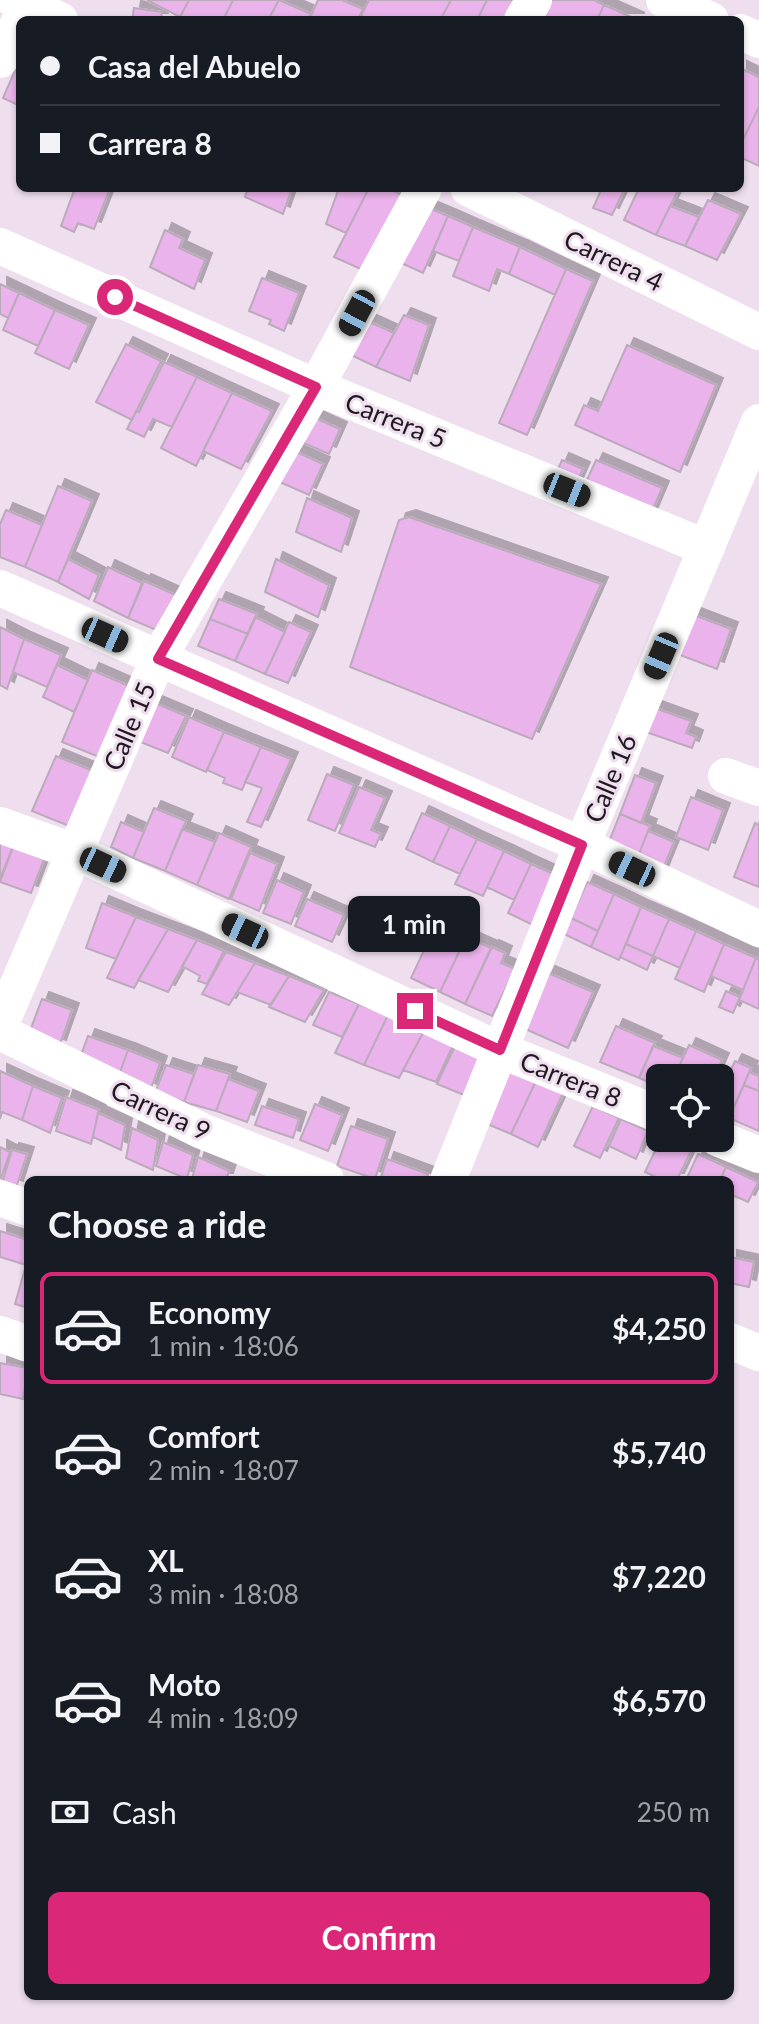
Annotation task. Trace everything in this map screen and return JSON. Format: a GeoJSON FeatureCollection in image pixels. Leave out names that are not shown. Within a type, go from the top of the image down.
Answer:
{"type":"FeatureCollection","features":[{"type":"Feature","properties":{"kind":"street"},"geometry":{"type":"LineString","coordinates":[[664,0],[702,16]]}},
{"type":"Feature","properties":{"kind":"street"},"geometry":{"type":"LineString","coordinates":[[23,2],[52,16]]}},
{"type":"Feature","properties":{"kind":"street"},"geometry":{"type":"LineString","coordinates":[[0,60],[16,20]]}},
{"type":"Feature","properties":{"kind":"street","name":"Calle 15"},"geometry":{"type":"LineString","coordinates":[[0,1026],[158,659],[316,387],[422,192]]}},
{"type":"Feature","properties":{"kind":"street","name":"Carrera 4"},"geometry":{"type":"LineString","coordinates":[[476,192],[759,332]]}},
{"type":"Feature","properties":{"kind":"street","name":"Carrera 5"},"geometry":{"type":"LineString","coordinates":[[0,246],[316,387],[707,548]]}},
{"type":"Feature","properties":{"kind":"street","name":"Calle 16"},"geometry":{"type":"LineString","coordinates":[[450,1176],[582,845],[759,422]]}},
{"type":"Feature","properties":{"kind":"street"},"geometry":{"type":"LineString","coordinates":[[0,588],[582,845],[759,929]]}},
{"type":"Feature","properties":{"kind":"street","name":"Carrera 8"},"geometry":{"type":"LineString","coordinates":[[0,825],[75,852],[500,1050],[646,1109]]}},
{"type":"Feature","properties":{"kind":"street","name":"Carrera 9"},"geometry":{"type":"LineString","coordinates":[[0,1032],[202,1131],[316,1176]]}},
{"type":"Feature","properties":{"kind":"street"},"geometry":{"type":"LineString","coordinates":[[734,1145],[759,1155]]}},
{"type":"Feature","properties":{"kind":"street"},"geometry":{"type":"LineString","coordinates":[[0,1198],[24,1207]]}},
{"type":"Feature","properties":{"kind":"street"},"geometry":{"type":"LineString","coordinates":[[0,1334],[24,1343]]}},
{"type":"Feature","properties":{"kind":"street"},"geometry":{"type":"LineString","coordinates":[[734,1343],[759,1353]]}},
{"type":"Feature","properties":{"kind":"building"},"geometry":{"type":"Polygon","coordinates":[[[147,0],[189,0],[178,16],[147,0]]]}},
{"type":"Feature","properties":{"kind":"building"},"geometry":{"type":"Polygon","coordinates":[[[189,0],[233,0],[225,16],[181,16],[189,0]]]}},
{"type":"Feature","properties":{"kind":"building"},"geometry":{"type":"Polygon","coordinates":[[[233,0],[279,0],[270,16],[225,16],[233,0]]]}},
{"type":"Feature","properties":{"kind":"building"},"geometry":{"type":"Polygon","coordinates":[[[279,0],[311,14],[310,16],[270,16],[279,0]]]}},
{"type":"Feature","properties":{"kind":"building"},"geometry":{"type":"Polygon","coordinates":[[[318,0],[342,0],[363,9],[360,16],[311,16],[318,0]]]}},
{"type":"Feature","properties":{"kind":"building"},"geometry":{"type":"Polygon","coordinates":[[[369,0],[451,0],[442,16],[361,16],[369,0]]]}},
{"type":"Feature","properties":{"kind":"building"},"geometry":{"type":"Polygon","coordinates":[[[451,0],[487,0],[479,16],[442,16],[451,0]]]}},
{"type":"Feature","properties":{"kind":"building"},"geometry":{"type":"Polygon","coordinates":[[[487,0],[520,0],[511,16],[479,16],[487,0]]]}},
{"type":"Feature","properties":{"kind":"building"},"geometry":{"type":"Polygon","coordinates":[[[541,0],[594,0],[604,5],[599,16],[533,16],[541,0]]]}},
{"type":"Feature","properties":{"kind":"building"},"geometry":{"type":"Polygon","coordinates":[[[604,5],[629,16],[599,16],[604,5]]]}},
{"type":"Feature","properties":{"kind":"building"},"geometry":{"type":"Polygon","coordinates":[[[134,8],[162,12],[162,16],[133,16],[134,8]]]}},
{"type":"Feature","properties":{"kind":"building"},"geometry":{"type":"Polygon","coordinates":[[[16,68],[16,104],[3,98],[16,68]]]}},
{"type":"Feature","properties":{"kind":"building"},"geometry":{"type":"Polygon","coordinates":[[[744,70],[759,77],[759,107],[744,138],[744,70]]]}},
{"type":"Feature","properties":{"kind":"building"},"geometry":{"type":"Polygon","coordinates":[[[759,107],[759,166],[744,159],[744,138],[759,107]]]}},
{"type":"Feature","properties":{"kind":"building"},"geometry":{"type":"Polygon","coordinates":[[[74,192],[108,192],[94,229],[78,223],[74,232],[61,226],[74,192]]]}},
{"type":"Feature","properties":{"kind":"building"},"geometry":{"type":"Polygon","coordinates":[[[247,192],[291,192],[283,214],[245,197],[247,192]]]}},
{"type":"Feature","properties":{"kind":"building"},"geometry":{"type":"Polygon","coordinates":[[[338,192],[367,192],[346,233],[326,224],[338,192]]]}},
{"type":"Feature","properties":{"kind":"building"},"geometry":{"type":"Polygon","coordinates":[[[367,192],[396,192],[410,199],[372,274],[334,257],[367,192]]]}},
{"type":"Feature","properties":{"kind":"building"},"geometry":{"type":"Polygon","coordinates":[[[600,192],[623,192],[612,215],[593,208],[600,192]]]}},
{"type":"Feature","properties":{"kind":"building"},"geometry":{"type":"Polygon","coordinates":[[[637,192],[677,192],[656,235],[624,220],[637,192]]]}},
{"type":"Feature","properties":{"kind":"building"},"geometry":{"type":"Polygon","coordinates":[[[708,200],[741,214],[717,260],[685,246],[708,200]]]}},
{"type":"Feature","properties":{"kind":"building"},"geometry":{"type":"Polygon","coordinates":[[[424,206],[448,216],[423,273],[399,262],[424,206]]]}},
{"type":"Feature","properties":{"kind":"building"},"geometry":{"type":"Polygon","coordinates":[[[670,206],[699,217],[685,246],[656,235],[670,206]]]}},
{"type":"Feature","properties":{"kind":"building"},"geometry":{"type":"Polygon","coordinates":[[[448,216],[473,227],[459,261],[433,251],[448,216]]]}},
{"type":"Feature","properties":{"kind":"building"},"geometry":{"type":"Polygon","coordinates":[[[473,227],[520,247],[509,274],[497,269],[489,291],[453,276],[473,227]]]}},
{"type":"Feature","properties":{"kind":"building"},"geometry":{"type":"Polygon","coordinates":[[[165,230],[183,239],[179,248],[205,260],[194,289],[150,267],[165,230]]]}},
{"type":"Feature","properties":{"kind":"building"},"geometry":{"type":"Polygon","coordinates":[[[520,247],[566,269],[555,295],[509,274],[520,247]]]}},
{"type":"Feature","properties":{"kind":"building"},"geometry":{"type":"Polygon","coordinates":[[[566,269],[593,281],[527,435],[499,423],[566,269]]]}},
{"type":"Feature","properties":{"kind":"building"},"geometry":{"type":"Polygon","coordinates":[[[262,278],[299,293],[284,331],[269,324],[271,320],[249,311],[262,278]]]}},
{"type":"Feature","properties":{"kind":"building"},"geometry":{"type":"Polygon","coordinates":[[[0,284],[19,293],[8,318],[0,314],[0,284]]]}},
{"type":"Feature","properties":{"kind":"building"},"geometry":{"type":"Polygon","coordinates":[[[19,293],[55,310],[38,346],[3,330],[19,293]]]}},
{"type":"Feature","properties":{"kind":"building"},"geometry":{"type":"Polygon","coordinates":[[[55,310],[89,325],[69,369],[35,353],[55,310]]]}},
{"type":"Feature","properties":{"kind":"building"},"geometry":{"type":"Polygon","coordinates":[[[404,315],[429,325],[410,381],[376,367],[404,315]]]}},
{"type":"Feature","properties":{"kind":"building"},"geometry":{"type":"Polygon","coordinates":[[[363,319],[394,333],[376,367],[345,352],[363,319]]]}},
{"type":"Feature","properties":{"kind":"building"},"geometry":{"type":"Polygon","coordinates":[[[126,344],[161,361],[132,420],[96,402],[126,344]]]}},
{"type":"Feature","properties":{"kind":"building"},"geometry":{"type":"Polygon","coordinates":[[[627,345],[716,385],[680,472],[575,425],[584,405],[598,411],[627,345]]]}},
{"type":"Feature","properties":{"kind":"building"},"geometry":{"type":"Polygon","coordinates":[[[164,362],[197,377],[172,427],[153,419],[144,437],[127,429],[164,362]]]}},
{"type":"Feature","properties":{"kind":"building"},"geometry":{"type":"Polygon","coordinates":[[[197,377],[232,393],[196,466],[161,448],[197,377]]]}},
{"type":"Feature","properties":{"kind":"building"},"geometry":{"type":"Polygon","coordinates":[[[232,393],[272,411],[241,469],[203,451],[232,393]]]}},
{"type":"Feature","properties":{"kind":"building"},"geometry":{"type":"Polygon","coordinates":[[[304,413],[340,429],[329,454],[292,438],[304,413]]]}},
{"type":"Feature","properties":{"kind":"building"},"geometry":{"type":"Polygon","coordinates":[[[288,448],[323,464],[309,495],[273,479],[288,448]]]}},
{"type":"Feature","properties":{"kind":"building"},"geometry":{"type":"Polygon","coordinates":[[[562,460],[583,469],[575,487],[554,478],[562,460]]]}},
{"type":"Feature","properties":{"kind":"building"},"geometry":{"type":"Polygon","coordinates":[[[596,460],[662,488],[648,521],[581,493],[596,460]]]}},
{"type":"Feature","properties":{"kind":"building"},"geometry":{"type":"Polygon","coordinates":[[[58,486],[92,501],[58,582],[25,567],[58,486]]]}},
{"type":"Feature","properties":{"kind":"building"},"geometry":{"type":"Polygon","coordinates":[[[307,498],[352,518],[341,552],[296,532],[307,498]]]}},
{"type":"Feature","properties":{"kind":"building"},"geometry":{"type":"Polygon","coordinates":[[[6,510],[42,525],[25,567],[0,557],[0,524],[6,510]]]}},
{"type":"Feature","properties":{"kind":"building"},"geometry":{"type":"Polygon","coordinates":[[[409,517],[601,584],[532,739],[350,667],[399,520],[409,517]]]}},
{"type":"Feature","properties":{"kind":"building"},"geometry":{"type":"Polygon","coordinates":[[[68,559],[99,575],[89,599],[58,582],[68,559]]]}},
{"type":"Feature","properties":{"kind":"building"},"geometry":{"type":"Polygon","coordinates":[[[276,559],[329,585],[318,617],[265,592],[276,559]]]}},
{"type":"Feature","properties":{"kind":"building"},"geometry":{"type":"Polygon","coordinates":[[[108,567],[142,583],[128,618],[94,601],[108,567]]]}},
{"type":"Feature","properties":{"kind":"building"},"geometry":{"type":"Polygon","coordinates":[[[144,581],[176,595],[161,632],[128,618],[144,581]]]}},
{"type":"Feature","properties":{"kind":"building"},"geometry":{"type":"Polygon","coordinates":[[[219,599],[257,614],[248,634],[210,619],[219,599]]]}},
{"type":"Feature","properties":{"kind":"building"},"geometry":{"type":"Polygon","coordinates":[[[686,612],[731,629],[717,669],[672,652],[686,612]]]}},
{"type":"Feature","properties":{"kind":"building"},"geometry":{"type":"Polygon","coordinates":[[[255,617],[285,632],[265,674],[235,661],[255,617]]]}},
{"type":"Feature","properties":{"kind":"building"},"geometry":{"type":"Polygon","coordinates":[[[210,619],[248,634],[235,661],[198,646],[210,619]]]}},
{"type":"Feature","properties":{"kind":"building"},"geometry":{"type":"Polygon","coordinates":[[[289,622],[311,632],[288,683],[265,674],[289,622]]]}},
{"type":"Feature","properties":{"kind":"building"},"geometry":{"type":"Polygon","coordinates":[[[0,627],[24,639],[7,689],[0,685],[0,627]]]}},
{"type":"Feature","properties":{"kind":"building"},"geometry":{"type":"Polygon","coordinates":[[[24,639],[61,655],[47,687],[13,672],[24,639]]]}},
{"type":"Feature","properties":{"kind":"building"},"geometry":{"type":"Polygon","coordinates":[[[57,665],[88,680],[74,712],[43,697],[57,665]]]}},
{"type":"Feature","properties":{"kind":"building"},"geometry":{"type":"Polygon","coordinates":[[[92,670],[129,686],[99,757],[62,742],[92,670]]]}},
{"type":"Feature","properties":{"kind":"building"},"geometry":{"type":"Polygon","coordinates":[[[155,703],[186,716],[168,753],[138,741],[155,703]]]}},
{"type":"Feature","properties":{"kind":"building"},"geometry":{"type":"Polygon","coordinates":[[[652,707],[691,721],[686,733],[696,737],[692,748],[643,731],[652,707]]]}},
{"type":"Feature","properties":{"kind":"building"},"geometry":{"type":"Polygon","coordinates":[[[189,717],[224,732],[206,772],[172,757],[189,717]]]}},
{"type":"Feature","properties":{"kind":"building"},"geometry":{"type":"Polygon","coordinates":[[[224,732],[261,747],[242,790],[223,783],[225,778],[207,770],[224,732]]]}},
{"type":"Feature","properties":{"kind":"building"},"geometry":{"type":"Polygon","coordinates":[[[261,747],[291,759],[261,827],[247,822],[262,788],[245,782],[261,747]]]}},
{"type":"Feature","properties":{"kind":"building"},"geometry":{"type":"Polygon","coordinates":[[[56,756],[93,771],[69,826],[32,811],[56,756]]]}},
{"type":"Feature","properties":{"kind":"building"},"geometry":{"type":"Polygon","coordinates":[[[327,774],[354,785],[335,831],[308,820],[327,774]]]}},
{"type":"Feature","properties":{"kind":"building"},"geometry":{"type":"Polygon","coordinates":[[[635,775],[656,783],[641,823],[620,814],[635,775]]]}},
{"type":"Feature","properties":{"kind":"building"},"geometry":{"type":"Polygon","coordinates":[[[359,787],[385,798],[371,830],[381,834],[375,847],[339,833],[359,787]]]}},
{"type":"Feature","properties":{"kind":"building"},"geometry":{"type":"Polygon","coordinates":[[[691,797],[723,810],[708,850],[676,837],[691,797]]]}},
{"type":"Feature","properties":{"kind":"building"},"geometry":{"type":"Polygon","coordinates":[[[154,808],[186,821],[165,871],[133,858],[154,808]]]}},
{"type":"Feature","properties":{"kind":"building"},"geometry":{"type":"Polygon","coordinates":[[[422,813],[450,826],[433,862],[406,849],[422,813]]]}},
{"type":"Feature","properties":{"kind":"building"},"geometry":{"type":"Polygon","coordinates":[[[620,814],[650,826],[635,864],[605,852],[620,814]]]}},
{"type":"Feature","properties":{"kind":"building"},"geometry":{"type":"Polygon","coordinates":[[[121,822],[144,832],[133,858],[111,847],[121,822]]]}},
{"type":"Feature","properties":{"kind":"building"},"geometry":{"type":"Polygon","coordinates":[[[755,823],[759,825],[759,887],[734,877],[755,823]]]}},
{"type":"Feature","properties":{"kind":"building"},"geometry":{"type":"Polygon","coordinates":[[[450,826],[477,839],[460,874],[433,862],[450,826]]]}},
{"type":"Feature","properties":{"kind":"building"},"geometry":{"type":"Polygon","coordinates":[[[182,829],[215,842],[197,885],[165,871],[182,829]]]}},
{"type":"Feature","properties":{"kind":"building"},"geometry":{"type":"Polygon","coordinates":[[[648,831],[674,842],[661,874],[635,864],[648,831]]]}},
{"type":"Feature","properties":{"kind":"building"},"geometry":{"type":"Polygon","coordinates":[[[219,833],[251,847],[229,899],[197,885],[219,833]]]}},
{"type":"Feature","properties":{"kind":"building"},"geometry":{"type":"Polygon","coordinates":[[[477,839],[504,851],[483,896],[455,884],[477,839]]]}},
{"type":"Feature","properties":{"kind":"building"},"geometry":{"type":"Polygon","coordinates":[[[0,842],[13,847],[0,879],[0,842]]]}},
{"type":"Feature","properties":{"kind":"building"},"geometry":{"type":"Polygon","coordinates":[[[13,847],[44,859],[31,893],[0,882],[13,847]]]}},
{"type":"Feature","properties":{"kind":"building"},"geometry":{"type":"Polygon","coordinates":[[[504,851],[531,864],[514,900],[487,887],[504,851]]]}},
{"type":"Feature","properties":{"kind":"building"},"geometry":{"type":"Polygon","coordinates":[[[250,853],[277,864],[259,911],[231,899],[250,853]]]}},
{"type":"Feature","properties":{"kind":"building"},"geometry":{"type":"Polygon","coordinates":[[[531,864],[558,876],[535,926],[508,913],[531,864]]]}},
{"type":"Feature","properties":{"kind":"building"},"geometry":{"type":"Polygon","coordinates":[[[277,880],[304,892],[291,924],[263,913],[277,880]]]}},
{"type":"Feature","properties":{"kind":"building"},"geometry":{"type":"Polygon","coordinates":[[[587,882],[614,894],[598,931],[571,918],[587,882]]]}},
{"type":"Feature","properties":{"kind":"building"},"geometry":{"type":"Polygon","coordinates":[[[614,894],[641,907],[619,960],[591,947],[614,894]]]}},
{"type":"Feature","properties":{"kind":"building"},"geometry":{"type":"Polygon","coordinates":[[[307,899],[344,915],[332,942],[295,926],[307,899]]]}},
{"type":"Feature","properties":{"kind":"building"},"geometry":{"type":"Polygon","coordinates":[[[102,903],[136,917],[116,959],[86,948],[102,903]]]}},
{"type":"Feature","properties":{"kind":"building"},"geometry":{"type":"Polygon","coordinates":[[[641,907],[669,919],[653,956],[626,944],[641,907]]]}},
{"type":"Feature","properties":{"kind":"building"},"geometry":{"type":"Polygon","coordinates":[[[136,917],[168,929],[134,988],[107,978],[136,917]]]}},
{"type":"Feature","properties":{"kind":"building"},"geometry":{"type":"Polygon","coordinates":[[[571,918],[598,931],[591,947],[564,934],[571,918]]]}},
{"type":"Feature","properties":{"kind":"building"},"geometry":{"type":"Polygon","coordinates":[[[669,919],[696,931],[680,968],[653,956],[669,919]]]}},
{"type":"Feature","properties":{"kind":"building"},"geometry":{"type":"Polygon","coordinates":[[[168,929],[197,940],[168,992],[138,980],[168,929]]]}},
{"type":"Feature","properties":{"kind":"building"},"geometry":{"type":"Polygon","coordinates":[[[433,931],[463,944],[440,992],[411,978],[433,931]]]}},
{"type":"Feature","properties":{"kind":"building"},"geometry":{"type":"Polygon","coordinates":[[[696,931],[724,944],[704,992],[675,979],[696,931]]]}},
{"type":"Feature","properties":{"kind":"building"},"geometry":{"type":"Polygon","coordinates":[[[466,937],[491,948],[465,1004],[440,992],[466,937]]]}},
{"type":"Feature","properties":{"kind":"building"},"geometry":{"type":"Polygon","coordinates":[[[197,940],[224,951],[207,984],[198,981],[200,976],[182,966],[197,940]]]}},
{"type":"Feature","properties":{"kind":"building"},"geometry":{"type":"Polygon","coordinates":[[[626,944],[653,956],[647,970],[620,957],[626,944]]]}},
{"type":"Feature","properties":{"kind":"building"},"geometry":{"type":"Polygon","coordinates":[[[724,944],[756,958],[743,990],[711,976],[724,944]]]}},
{"type":"Feature","properties":{"kind":"building"},"geometry":{"type":"Polygon","coordinates":[[[492,947],[505,953],[501,963],[515,969],[492,1016],[465,1004],[492,947]]]}},
{"type":"Feature","properties":{"kind":"building"},"geometry":{"type":"Polygon","coordinates":[[[226,952],[255,963],[229,1005],[202,994],[226,952]]]}},
{"type":"Feature","properties":{"kind":"building"},"geometry":{"type":"Polygon","coordinates":[[[756,958],[759,960],[759,1009],[739,1000],[756,958]]]}},
{"type":"Feature","properties":{"kind":"building"},"geometry":{"type":"Polygon","coordinates":[[[255,963],[289,976],[271,1005],[237,992],[255,963]]]}},
{"type":"Feature","properties":{"kind":"building"},"geometry":{"type":"Polygon","coordinates":[[[548,973],[593,992],[568,1048],[523,1028],[548,973]]]}},
{"type":"Feature","properties":{"kind":"building"},"geometry":{"type":"Polygon","coordinates":[[[289,976],[324,990],[305,1022],[269,1007],[289,976]]]}},
{"type":"Feature","properties":{"kind":"building"},"geometry":{"type":"Polygon","coordinates":[[[726,991],[740,997],[733,1013],[719,1007],[726,991]]]}},
{"type":"Feature","properties":{"kind":"building"},"geometry":{"type":"Polygon","coordinates":[[[329,992],[359,1004],[342,1037],[313,1025],[329,992]]]}},
{"type":"Feature","properties":{"kind":"building"},"geometry":{"type":"Polygon","coordinates":[[[42,999],[72,1010],[59,1047],[28,1036],[42,999]]]}},
{"type":"Feature","properties":{"kind":"building"},"geometry":{"type":"Polygon","coordinates":[[[359,1004],[388,1015],[364,1065],[335,1053],[359,1004]]]}},
{"type":"Feature","properties":{"kind":"building"},"geometry":{"type":"Polygon","coordinates":[[[388,1015],[425,1029],[399,1078],[364,1065],[388,1015]]]}},
{"type":"Feature","properties":{"kind":"building"},"geometry":{"type":"Polygon","coordinates":[[[616,1026],[655,1043],[639,1078],[600,1062],[616,1026]]]}},
{"type":"Feature","properties":{"kind":"building"},"geometry":{"type":"Polygon","coordinates":[[[425,1029],[455,1041],[436,1082],[403,1070],[425,1029]]]}},
{"type":"Feature","properties":{"kind":"building"},"geometry":{"type":"Polygon","coordinates":[[[88,1036],[128,1050],[118,1078],[78,1063],[88,1036]]]}},
{"type":"Feature","properties":{"kind":"building"},"geometry":{"type":"Polygon","coordinates":[[[457,1042],[484,1053],[464,1095],[437,1084],[457,1042]]]}},
{"type":"Feature","properties":{"kind":"building"},"geometry":{"type":"Polygon","coordinates":[[[689,1045],[722,1060],[720,1064],[680,1064],[689,1045]]]}},
{"type":"Feature","properties":{"kind":"building"},"geometry":{"type":"Polygon","coordinates":[[[653,1046],[683,1058],[680,1064],[646,1064],[646,1081],[639,1078],[653,1046]]]}},
{"type":"Feature","properties":{"kind":"building"},"geometry":{"type":"Polygon","coordinates":[[[128,1050],[160,1063],[150,1091],[118,1078],[128,1050]]]}},
{"type":"Feature","properties":{"kind":"building"},"geometry":{"type":"Polygon","coordinates":[[[735,1061],[751,1068],[734,1107],[734,1064],[735,1061]]]}},
{"type":"Feature","properties":{"kind":"building"},"geometry":{"type":"Polygon","coordinates":[[[166,1065],[194,1074],[184,1102],[155,1093],[166,1065]]]}},
{"type":"Feature","properties":{"kind":"building"},"geometry":{"type":"Polygon","coordinates":[[[198,1065],[230,1074],[216,1111],[184,1102],[198,1065]]]}},
{"type":"Feature","properties":{"kind":"building"},"geometry":{"type":"Polygon","coordinates":[[[502,1065],[536,1081],[511,1134],[478,1120],[502,1065]]]}},
{"type":"Feature","properties":{"kind":"building"},"geometry":{"type":"Polygon","coordinates":[[[0,1071],[33,1086],[22,1120],[2,1112],[0,1119],[0,1071]]]}},
{"type":"Feature","properties":{"kind":"building"},"geometry":{"type":"Polygon","coordinates":[[[749,1072],[759,1076],[759,1091],[744,1085],[749,1072]]]}},
{"type":"Feature","properties":{"kind":"building"},"geometry":{"type":"Polygon","coordinates":[[[228,1079],[259,1091],[247,1122],[216,1111],[228,1079]]]}},
{"type":"Feature","properties":{"kind":"building"},"geometry":{"type":"Polygon","coordinates":[[[536,1081],[563,1093],[538,1147],[511,1134],[536,1081]]]}},
{"type":"Feature","properties":{"kind":"building"},"geometry":{"type":"Polygon","coordinates":[[[744,1085],[759,1091],[759,1131],[734,1120],[734,1107],[744,1085]]]}},
{"type":"Feature","properties":{"kind":"building"},"geometry":{"type":"Polygon","coordinates":[[[33,1086],[62,1098],[50,1133],[22,1120],[33,1086]]]}},
{"type":"Feature","properties":{"kind":"building"},"geometry":{"type":"Polygon","coordinates":[[[66,1097],[99,1110],[91,1144],[56,1131],[66,1097]]]}},
{"type":"Feature","properties":{"kind":"building"},"geometry":{"type":"Polygon","coordinates":[[[315,1104],[342,1115],[328,1151],[300,1140],[315,1104]]]}},
{"type":"Feature","properties":{"kind":"building"},"geometry":{"type":"Polygon","coordinates":[[[262,1106],[299,1119],[293,1138],[255,1125],[262,1106]]]}},
{"type":"Feature","properties":{"kind":"building"},"geometry":{"type":"Polygon","coordinates":[[[593,1106],[619,1118],[600,1158],[574,1146],[593,1106]]]}},
{"type":"Feature","properties":{"kind":"building"},"geometry":{"type":"Polygon","coordinates":[[[98,1113],[125,1125],[121,1150],[93,1137],[98,1113]]]}},
{"type":"Feature","properties":{"kind":"building"},"geometry":{"type":"Polygon","coordinates":[[[621,1119],[646,1130],[636,1159],[609,1146],[621,1119]]]}},
{"type":"Feature","properties":{"kind":"building"},"geometry":{"type":"Polygon","coordinates":[[[351,1126],[388,1139],[376,1176],[366,1176],[337,1166],[351,1126]]]}},
{"type":"Feature","properties":{"kind":"building"},"geometry":{"type":"Polygon","coordinates":[[[132,1128],[158,1140],[153,1170],[126,1158],[132,1128]]]}},
{"type":"Feature","properties":{"kind":"building"},"geometry":{"type":"Polygon","coordinates":[[[163,1142],[193,1155],[188,1176],[156,1166],[163,1142]]]}},
{"type":"Feature","properties":{"kind":"building"},"geometry":{"type":"Polygon","coordinates":[[[0,1147],[10,1152],[1,1178],[0,1177],[0,1147]]]}},
{"type":"Feature","properties":{"kind":"building"},"geometry":{"type":"Polygon","coordinates":[[[12,1150],[27,1154],[16,1188],[2,1183],[12,1150]]]}},
{"type":"Feature","properties":{"kind":"building"},"geometry":{"type":"Polygon","coordinates":[[[654,1152],[691,1152],[679,1176],[654,1176],[645,1172],[654,1152]]]}},
{"type":"Feature","properties":{"kind":"building"},"geometry":{"type":"Polygon","coordinates":[[[698,1154],[726,1167],[722,1176],[688,1176],[698,1154]]]}},
{"type":"Feature","properties":{"kind":"building"},"geometry":{"type":"Polygon","coordinates":[[[198,1157],[229,1171],[227,1176],[193,1176],[198,1157]]]}},
{"type":"Feature","properties":{"kind":"building"},"geometry":{"type":"Polygon","coordinates":[[[387,1159],[428,1174],[427,1176],[381,1176],[387,1159]]]}},
{"type":"Feature","properties":{"kind":"building"},"geometry":{"type":"Polygon","coordinates":[[[726,1167],[758,1182],[748,1202],[734,1196],[734,1176],[722,1176],[726,1167]]]}},
{"type":"Feature","properties":{"kind":"building"},"geometry":{"type":"Polygon","coordinates":[[[0,1231],[24,1239],[24,1264],[0,1257],[0,1231]]]}},
{"type":"Feature","properties":{"kind":"building"},"geometry":{"type":"Polygon","coordinates":[[[734,1258],[754,1262],[749,1287],[734,1284],[734,1258]]]}},
{"type":"Feature","properties":{"kind":"building"},"geometry":{"type":"Polygon","coordinates":[[[24,1272],[24,1307],[15,1304],[24,1272]]]}},
{"type":"Feature","properties":{"kind":"building"},"geometry":{"type":"Polygon","coordinates":[[[0,1363],[24,1367],[23,1399],[0,1394],[0,1363]]]}},
{"type":"Feature","properties":{"kind":"route"},"geometry":{"type":"LineString","coordinates":[[115,297],[316,387],[158,659],[582,845],[500,1050],[415,1011]]}}]}
